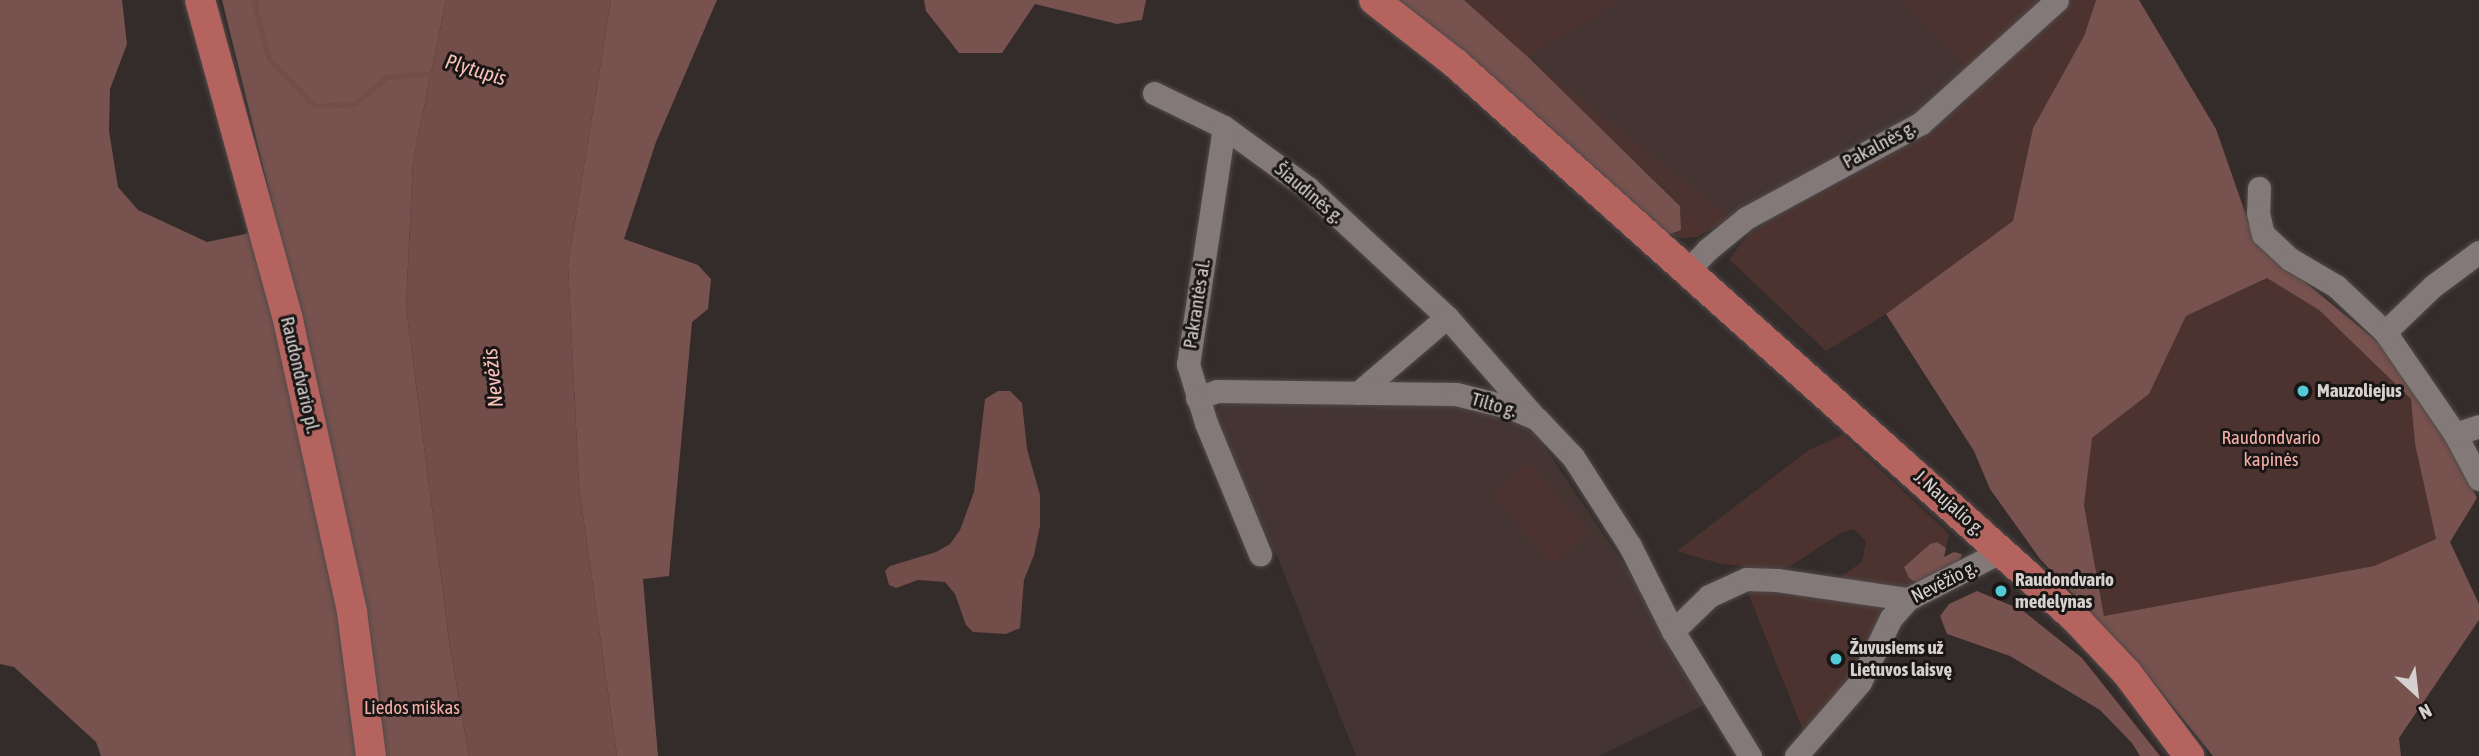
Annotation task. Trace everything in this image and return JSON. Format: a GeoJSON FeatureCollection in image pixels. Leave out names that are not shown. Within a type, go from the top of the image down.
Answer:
{"type":"FeatureCollection","features":[{"type":"Feature","properties":{"kind":"main road","name":"Raudondvario pl."},"geometry":{"type":"LineString","coordinates":[[200,0],[288,320],[352,612],[371,756]]}},
{"type":"Feature","properties":{"kind":"main road","name":"J. Naujalio g."},"geometry":{"type":"LineString","coordinates":[[1374,0],[1455,63],[2002,551],[2104,647],[2127,673],[2189,756]]}},
{"type":"Feature","properties":{"kind":"street","name":"Pakalnės g."},"geometry":{"type":"LineString","coordinates":[[1688,271],[1707,250],[1746,218],[1921,123],[2057,0]]}},
{"type":"Feature","properties":{"kind":"street","name":"Šiaudinės g."},"geometry":{"type":"LineString","coordinates":[[1154,93],[1224,127],[1308,188],[1447,317],[1537,419]]}},
{"type":"Feature","properties":{"kind":"street","name":"Pakrantės al."},"geometry":{"type":"LineString","coordinates":[[1224,127],[1188,363],[1197,398],[1260,554]]}},
{"type":"Feature","properties":{"kind":"street"},"geometry":{"type":"LineString","coordinates":[[2259,188],[2258,213],[2263,234],[2290,259],[2336,286],[2385,332],[2455,434],[2479,479]]}},
{"type":"Feature","properties":{"kind":"street"},"geometry":{"type":"LineString","coordinates":[[2385,332],[2433,286],[2479,252]]}},
{"type":"Feature","properties":{"kind":"street"},"geometry":{"type":"LineString","coordinates":[[1358,393],[1447,317]]}},
{"type":"Feature","properties":{"kind":"street","name":"Tilto g."},"geometry":{"type":"LineString","coordinates":[[1197,398],[1217,391],[1456,394],[1509,407],[1537,419],[1573,457],[1630,547],[1673,631],[1750,756]]}},
{"type":"Feature","properties":{"kind":"street"},"geometry":{"type":"LineString","coordinates":[[2455,434],[2479,426]]}},
{"type":"Feature","properties":{"kind":"street","name":"Nevėžio g."},"geometry":{"type":"LineString","coordinates":[[1797,756],[1860,682],[1891,618],[1908,599],[2002,551]]}},
{"type":"Feature","properties":{"kind":"street"},"geometry":{"type":"LineString","coordinates":[[1673,631],[1709,596],[1746,579],[1777,580],[1908,599]]}},
{"type":"Feature","properties":{"kind":"shaded area"},"geometry":{"type":"Polygon","coordinates":[[[1622,0],[1898,0],[1984,83],[1936,130],[1749,234],[1528,57],[1622,0]]]}},
{"type":"Feature","properties":{"kind":"shaded area"},"geometry":{"type":"Polygon","coordinates":[[[1458,401],[1519,422],[1539,439],[1661,619],[1706,704],[1599,756],[1356,756],[1280,563],[1212,418],[1222,404],[1458,401]]]}},
{"type":"Feature","properties":{"kind":"green space","name":"Liedos miškas"},"geometry":{"type":"Polygon","coordinates":[[[0,0],[122,0],[127,44],[110,89],[109,131],[118,187],[138,210],[207,242],[278,227],[222,0],[446,0],[413,161],[406,307],[450,647],[469,756],[101,756],[96,742],[14,667],[0,664],[0,0]]]}},
{"type":"Feature","properties":{"kind":"green space"},"geometry":{"type":"Polygon","coordinates":[[[611,0],[717,0],[656,142],[624,239],[698,265],[711,279],[708,309],[692,322],[669,576],[643,579],[658,756],[617,756],[579,487],[568,264],[611,0]]]}},
{"type":"Feature","properties":{"kind":"green space"},"geometry":{"type":"Polygon","coordinates":[[[924,0],[1146,0],[1142,20],[1117,24],[1035,4],[1002,53],[959,53],[926,11],[924,0]]]}},
{"type":"Feature","properties":{"kind":"green space"},"geometry":{"type":"Polygon","coordinates":[[[1396,0],[1464,0],[1528,57],[1680,206],[1681,230],[1665,236],[1396,0]]]}},
{"type":"Feature","properties":{"kind":"green space"},"geometry":{"type":"Polygon","coordinates":[[[1464,0],[1622,0],[1528,57],[1464,0]]]}},
{"type":"Feature","properties":{"kind":"green space"},"geometry":{"type":"Polygon","coordinates":[[[1898,0],[2096,0],[2084,36],[2033,128],[2013,221],[1886,314],[1826,351],[1729,259],[1749,234],[1936,130],[1983,83],[1898,0]]]}},
{"type":"Feature","properties":{"kind":"green space"},"geometry":{"type":"Polygon","coordinates":[[[2096,0],[2139,0],[2216,129],[2255,241],[2379,343],[2442,427],[2477,498],[2450,542],[2479,604],[2479,620],[2399,738],[2401,756],[2213,756],[2133,657],[2040,559],[1990,489],[1974,451],[1886,314],[2013,221],[2033,128],[2084,36],[2096,0]],[[2267,278],[2186,316],[2149,394],[2092,438],[2084,505],[2104,616],[2374,566],[2436,539],[2415,444],[2411,399],[2319,310],[2267,278]]]}},
{"type":"Feature","properties":{"kind":"green space"},"geometry":{"type":"Polygon","coordinates":[[[1528,57],[1731,218],[1697,237],[1680,238],[1669,234],[1681,230],[1680,205],[1528,57]]]}},
{"type":"Feature","properties":{"kind":"green space","name":"Raudondvario kapinės"},"geometry":{"type":"Polygon","coordinates":[[[2267,278],[2319,310],[2411,399],[2415,444],[2436,539],[2374,566],[2104,616],[2084,504],[2092,438],[2149,394],[2186,316],[2267,278]]]}},
{"type":"Feature","properties":{"kind":"green space"},"geometry":{"type":"Polygon","coordinates":[[[1843,435],[1949,534],[1946,548],[1937,542],[1930,544],[1905,566],[1917,583],[1899,589],[1833,582],[1862,562],[1866,541],[1854,529],[1840,533],[1789,567],[1764,569],[1718,563],[1677,551],[1809,450],[1843,435]]]}},
{"type":"Feature","properties":{"kind":"green space"},"geometry":{"type":"Polygon","coordinates":[[[1528,462],[1590,531],[1553,565],[1491,495],[1528,462]]]}},
{"type":"Feature","properties":{"kind":"green space"},"geometry":{"type":"Polygon","coordinates":[[[1937,542],[1946,548],[1944,557],[1954,552],[1962,554],[1959,563],[1917,583],[1909,578],[1904,567],[1930,544],[1937,542]]]}},
{"type":"Feature","properties":{"kind":"green space"},"geometry":{"type":"Polygon","coordinates":[[[1746,588],[1884,602],[1861,665],[1805,735],[1746,588]]]}},
{"type":"Feature","properties":{"kind":"green space"},"geometry":{"type":"Polygon","coordinates":[[[1977,591],[2022,610],[2082,658],[2160,756],[2140,756],[2132,743],[2100,710],[2010,656],[1947,634],[1940,616],[1949,604],[1977,591]]]}},
{"type":"Feature","properties":{"kind":"water","name":"Nevėžis"},"geometry":{"type":"Polygon","coordinates":[[[446,0],[611,0],[568,264],[579,487],[617,756],[469,756],[450,647],[406,307],[413,161],[446,0]]]}},
{"type":"Feature","properties":{"kind":"water"},"geometry":{"type":"Polygon","coordinates":[[[998,391],[1010,391],[1022,403],[1027,449],[1040,495],[1040,526],[1034,555],[1024,580],[1020,628],[1006,634],[973,632],[966,625],[955,594],[945,582],[918,580],[896,588],[889,585],[885,571],[890,566],[936,552],[950,544],[960,530],[974,492],[985,399],[998,391]]]}},
{"type":"Feature","properties":{"kind":"waterway","name":"Plytupis"},"geometry":{"type":"LineString","coordinates":[[257,0],[254,4],[269,59],[315,106],[355,104],[386,77],[436,73]]}},
{"type":"Feature","properties":{"kind":"place","name":"Mauzoliejus"},"geometry":{"type":"Point","coordinates":[2303,391]}},
{"type":"Feature","properties":{"kind":"place","name":"Raudondvario medelynas"},"geometry":{"type":"Point","coordinates":[2001,591]}},
{"type":"Feature","properties":{"kind":"place","name":"Žuvusiems už Lietuvos laisvę"},"geometry":{"type":"Point","coordinates":[1836,659]}}]}
